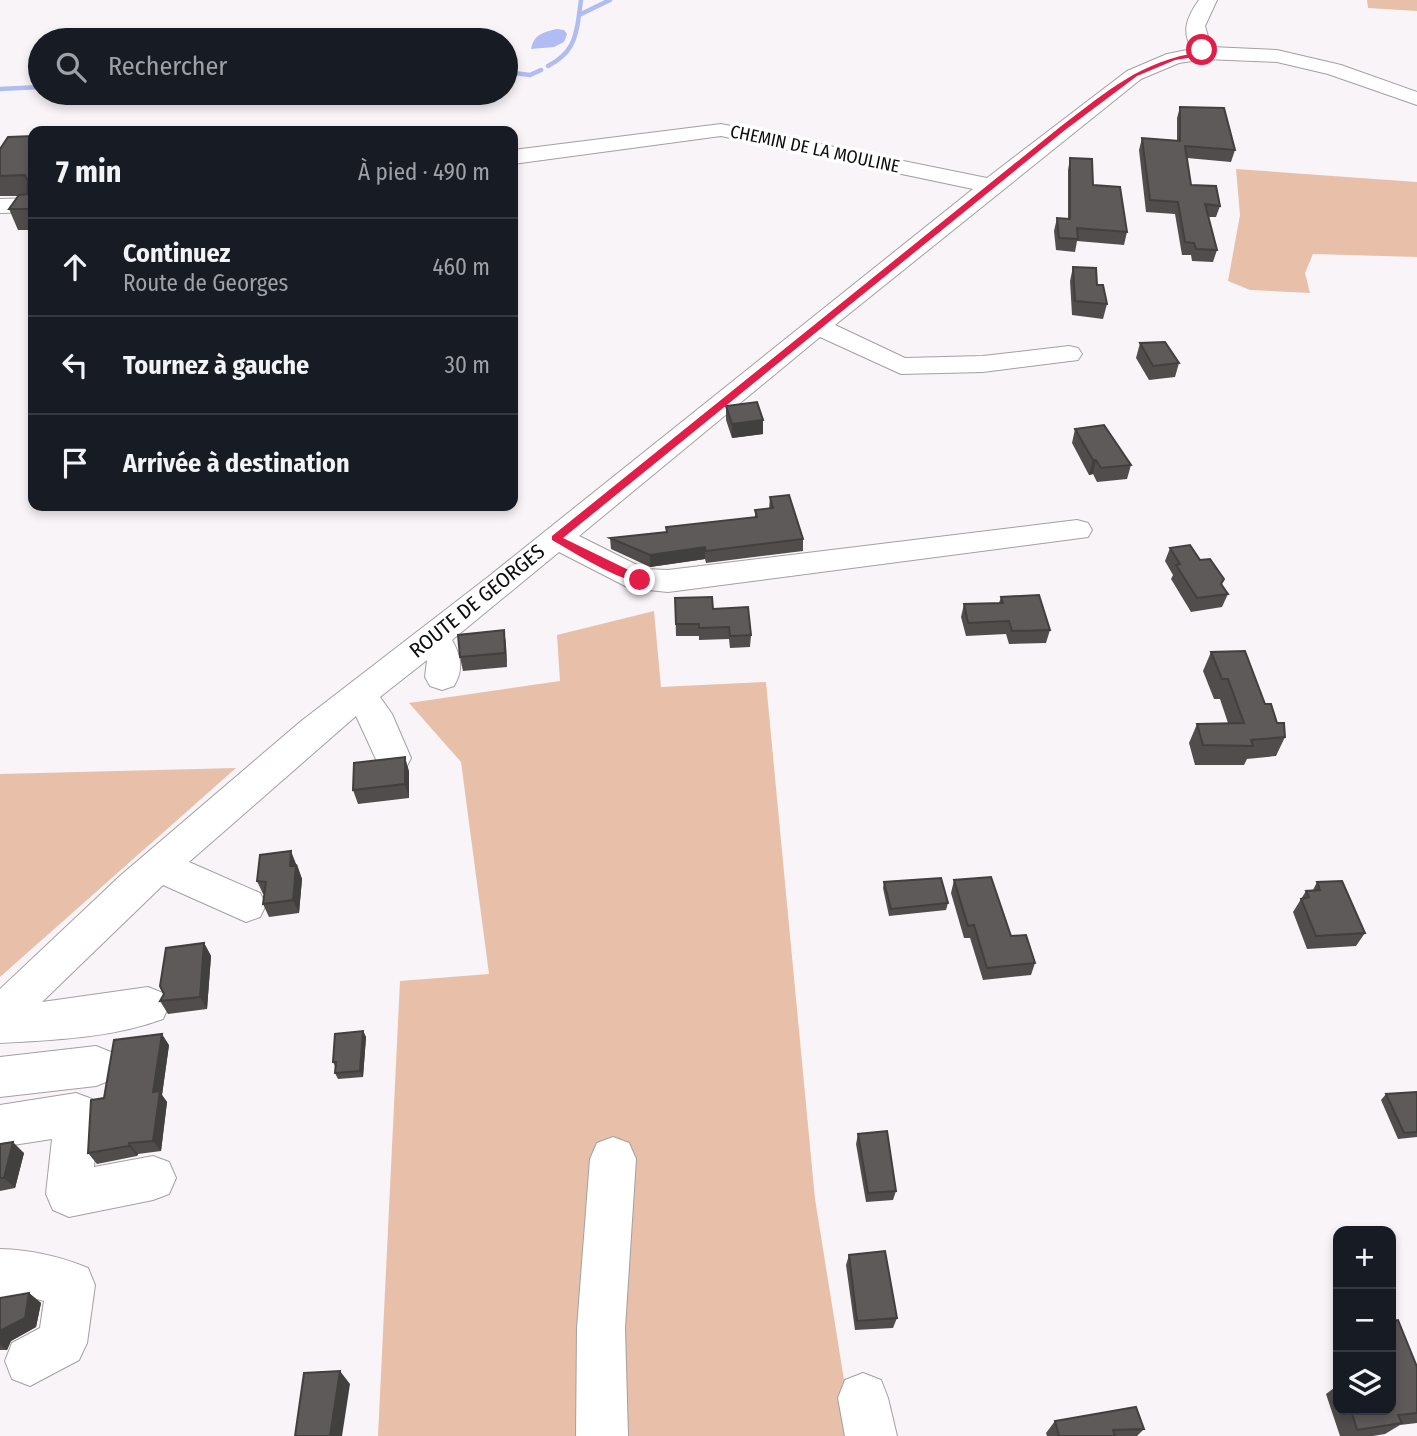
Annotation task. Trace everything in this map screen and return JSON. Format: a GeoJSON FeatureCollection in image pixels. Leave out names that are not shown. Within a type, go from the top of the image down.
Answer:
{"type":"FeatureCollection","features":[{"type":"Feature","properties":{"kind":"street"},"geometry":{"type":"LineString","coordinates":[[1205,53],[1196,43],[1194,30],[1195,19],[1208,0]]}},
{"type":"Feature","properties":{"kind":"street","name":"ROUTE DE GEORGES"},"geometry":{"type":"LineString","coordinates":[[0,1016],[159,866],[312,732],[990,186],[1134,75],[1174,58],[1205,53],[1277,56],[1334,69],[1417,99]]}},
{"type":"Feature","properties":{"kind":"street","name":"CHEMIN DE LA MOULINE"},"geometry":{"type":"LineString","coordinates":[[518,156],[721,130],[990,186]]}},
{"type":"Feature","properties":{"kind":"street"},"geometry":{"type":"LineString","coordinates":[[0,206],[28,205]]}},
{"type":"Feature","properties":{"kind":"street"},"geometry":{"type":"LineString","coordinates":[[817,326],[901,366],[983,364],[1069,354]]}},
{"type":"Feature","properties":{"kind":"street"},"geometry":{"type":"LineString","coordinates":[[556,538],[640,580],[668,581],[1077,530]]}},
{"type":"Feature","properties":{"kind":"street"},"geometry":{"type":"LineString","coordinates":[[433,636],[444,656],[442,677]]}},
{"type":"Feature","properties":{"kind":"street"},"geometry":{"type":"LineString","coordinates":[[358,695],[375,715],[393,758]]}},
{"type":"Feature","properties":{"kind":"street"},"geometry":{"type":"LineString","coordinates":[[159,866],[246,905]]}},
{"type":"Feature","properties":{"kind":"street"},"geometry":{"type":"LineString","coordinates":[[0,1024],[64,1020],[148,1006]]}},
{"type":"Feature","properties":{"kind":"street"},"geometry":{"type":"LineString","coordinates":[[0,1077],[96,1066]]}},
{"type":"Feature","properties":{"kind":"street"},"geometry":{"type":"LineString","coordinates":[[0,1126],[76,1114],[69,1194],[153,1178]]}},
{"type":"Feature","properties":{"kind":"street"},"geometry":{"type":"LineString","coordinates":[[602,1436],[601,1328],[613,1159]]}},
{"type":"Feature","properties":{"kind":"street"},"geometry":{"type":"LineString","coordinates":[[0,1273],[33,1274],[71,1285],[62,1343],[30,1361]]}},
{"type":"Feature","properties":{"kind":"shaded area"},"geometry":{"type":"Polygon","coordinates":[[[1367,0],[1417,0],[1417,11],[1368,8],[1367,0]]]}},
{"type":"Feature","properties":{"kind":"shaded area"},"geometry":{"type":"Polygon","coordinates":[[[1236,169],[1417,182],[1417,257],[1313,254],[1305,273],[1310,293],[1250,290],[1228,281],[1240,215],[1236,169]]]}},
{"type":"Feature","properties":{"kind":"shaded area"},"geometry":{"type":"Polygon","coordinates":[[[654,611],[661,687],[766,682],[815,1199],[853,1436],[378,1436],[400,981],[489,974],[461,762],[409,703],[560,681],[557,635],[654,611]]]}},
{"type":"Feature","properties":{"kind":"shaded area"},"geometry":{"type":"Polygon","coordinates":[[[236,768],[0,977],[0,774],[236,768]]]}},
{"type":"Feature","properties":{"kind":"water"},"geometry":{"type":"Polygon","coordinates":[[[557,29],[564,30],[567,34],[564,42],[554,47],[531,49],[537,37],[557,29]]]}},
{"type":"Feature","properties":{"kind":"building"},"geometry":{"type":"Polygon","coordinates":[[[1180,107],[1224,108],[1235,150],[1185,146],[1191,185],[1216,186],[1220,206],[1205,204],[1217,250],[1196,249],[1194,243],[1185,242],[1178,202],[1150,200],[1142,138],[1180,141],[1180,107]]]}},
{"type":"Feature","properties":{"kind":"building"},"geometry":{"type":"Polygon","coordinates":[[[28,136],[28,181],[25,175],[0,176],[0,149],[8,137],[28,136]]]}},
{"type":"Feature","properties":{"kind":"building"},"geometry":{"type":"Polygon","coordinates":[[[1070,158],[1092,159],[1093,185],[1120,187],[1127,232],[1077,228],[1078,239],[1059,238],[1057,218],[1070,219],[1070,158]]]}},
{"type":"Feature","properties":{"kind":"building"},"geometry":{"type":"Polygon","coordinates":[[[28,181],[28,209],[9,209],[19,195],[27,194],[28,181]]]}},
{"type":"Feature","properties":{"kind":"building"},"geometry":{"type":"Polygon","coordinates":[[[1073,267],[1096,268],[1097,285],[1103,285],[1107,304],[1075,301],[1073,267]]]}},
{"type":"Feature","properties":{"kind":"building"},"geometry":{"type":"Polygon","coordinates":[[[1165,342],[1179,363],[1153,366],[1140,343],[1165,342]]]}},
{"type":"Feature","properties":{"kind":"building"},"geometry":{"type":"Polygon","coordinates":[[[757,402],[763,420],[732,424],[726,406],[757,402]]]}},
{"type":"Feature","properties":{"kind":"building"},"geometry":{"type":"Polygon","coordinates":[[[1104,425],[1131,465],[1101,468],[1096,460],[1093,460],[1075,429],[1104,425]]]}},
{"type":"Feature","properties":{"kind":"building"},"geometry":{"type":"Polygon","coordinates":[[[789,495],[803,539],[706,551],[705,547],[650,555],[610,538],[667,532],[666,527],[757,517],[755,510],[773,508],[770,497],[789,495]]]}},
{"type":"Feature","properties":{"kind":"building"},"geometry":{"type":"Polygon","coordinates":[[[1190,545],[1200,560],[1210,559],[1224,579],[1221,584],[1228,594],[1197,598],[1176,565],[1180,564],[1170,548],[1190,545]]]}},
{"type":"Feature","properties":{"kind":"building"},"geometry":{"type":"Polygon","coordinates":[[[1039,595],[1050,630],[1012,631],[1009,621],[968,623],[964,604],[1003,603],[1001,597],[1039,595]]]}},
{"type":"Feature","properties":{"kind":"building"},"geometry":{"type":"Polygon","coordinates":[[[712,597],[713,609],[748,607],[751,635],[730,636],[729,627],[699,628],[699,624],[676,624],[675,598],[712,597]]]}},
{"type":"Feature","properties":{"kind":"building"},"geometry":{"type":"Polygon","coordinates":[[[504,630],[505,653],[460,657],[458,635],[504,630]]]}},
{"type":"Feature","properties":{"kind":"building"},"geometry":{"type":"Polygon","coordinates":[[[1245,651],[1265,704],[1271,704],[1277,723],[1284,723],[1285,737],[1251,740],[1253,746],[1203,745],[1197,724],[1244,723],[1228,679],[1222,679],[1211,652],[1245,651]]]}},
{"type":"Feature","properties":{"kind":"building"},"geometry":{"type":"Polygon","coordinates":[[[405,757],[405,784],[353,790],[354,763],[405,757]]]}},
{"type":"Feature","properties":{"kind":"building"},"geometry":{"type":"Polygon","coordinates":[[[291,851],[290,866],[296,866],[293,900],[263,904],[266,882],[257,881],[260,855],[291,851]]]}},
{"type":"Feature","properties":{"kind":"building"},"geometry":{"type":"Polygon","coordinates":[[[991,877],[1011,936],[1026,935],[1035,963],[987,968],[974,925],[968,926],[954,880],[991,877]]]}},
{"type":"Feature","properties":{"kind":"building"},"geometry":{"type":"Polygon","coordinates":[[[941,878],[948,903],[891,909],[884,882],[941,878]]]}},
{"type":"Feature","properties":{"kind":"building"},"geometry":{"type":"Polygon","coordinates":[[[1342,881],[1365,933],[1316,936],[1301,899],[1309,897],[1306,891],[1320,890],[1317,882],[1342,881]]]}},
{"type":"Feature","properties":{"kind":"building"},"geometry":{"type":"Polygon","coordinates":[[[204,943],[200,997],[160,1001],[164,994],[160,986],[166,948],[204,943]]]}},
{"type":"Feature","properties":{"kind":"building"},"geometry":{"type":"Polygon","coordinates":[[[363,1031],[360,1071],[335,1073],[335,1034],[363,1031]]]}},
{"type":"Feature","properties":{"kind":"building"},"geometry":{"type":"Polygon","coordinates":[[[162,1034],[153,1092],[160,1091],[153,1141],[129,1143],[129,1146],[88,1153],[91,1100],[104,1098],[114,1040],[162,1034]]]}},
{"type":"Feature","properties":{"kind":"building"},"geometry":{"type":"Polygon","coordinates":[[[1417,1092],[1417,1132],[1404,1133],[1386,1094],[1417,1092]]]}},
{"type":"Feature","properties":{"kind":"building"},"geometry":{"type":"Polygon","coordinates":[[[887,1131],[896,1191],[868,1193],[858,1134],[887,1131]]]}},
{"type":"Feature","properties":{"kind":"building"},"geometry":{"type":"Polygon","coordinates":[[[13,1142],[4,1178],[0,1178],[0,1144],[13,1142]]]}},
{"type":"Feature","properties":{"kind":"building"},"geometry":{"type":"Polygon","coordinates":[[[885,1251],[897,1318],[857,1321],[849,1255],[885,1251]]]}},
{"type":"Feature","properties":{"kind":"building"},"geometry":{"type":"Polygon","coordinates":[[[29,1293],[25,1318],[0,1331],[0,1298],[29,1293]]]}},
{"type":"Feature","properties":{"kind":"building"},"geometry":{"type":"Polygon","coordinates":[[[1396,1320],[1417,1367],[1417,1413],[1398,1415],[1402,1423],[1357,1430],[1352,1415],[1396,1415],[1396,1320]]]}},
{"type":"Feature","properties":{"kind":"building"},"geometry":{"type":"Polygon","coordinates":[[[340,1371],[330,1436],[295,1436],[304,1373],[340,1371]]]}},
{"type":"Feature","properties":{"kind":"building"},"geometry":{"type":"Polygon","coordinates":[[[1136,1407],[1144,1429],[1113,1430],[1115,1436],[1059,1436],[1055,1421],[1136,1407]]]}},
{"type":"Feature","properties":{"kind":"waterway"},"geometry":{"type":"LineString","coordinates":[[579,15],[581,0]]}},
{"type":"Feature","properties":{"kind":"waterway"},"geometry":{"type":"LineString","coordinates":[[579,15],[610,0]]}},
{"type":"Feature","properties":{"kind":"waterway"},"geometry":{"type":"LineString","coordinates":[[548,66],[571,45],[579,15]]}},
{"type":"Feature","properties":{"kind":"waterway"},"geometry":{"type":"LineString","coordinates":[[518,74],[530,75],[541,70]]}},
{"type":"Feature","properties":{"kind":"waterway"},"geometry":{"type":"LineString","coordinates":[[0,89],[28,88]]}},
{"type":"Feature","properties":{"kind":"route"},"geometry":{"type":"LineString","coordinates":[[640,580],[556,538],[1063,128],[1134,75],[1152,65],[1174,58],[1205,53],[1202,50]]}}]}
